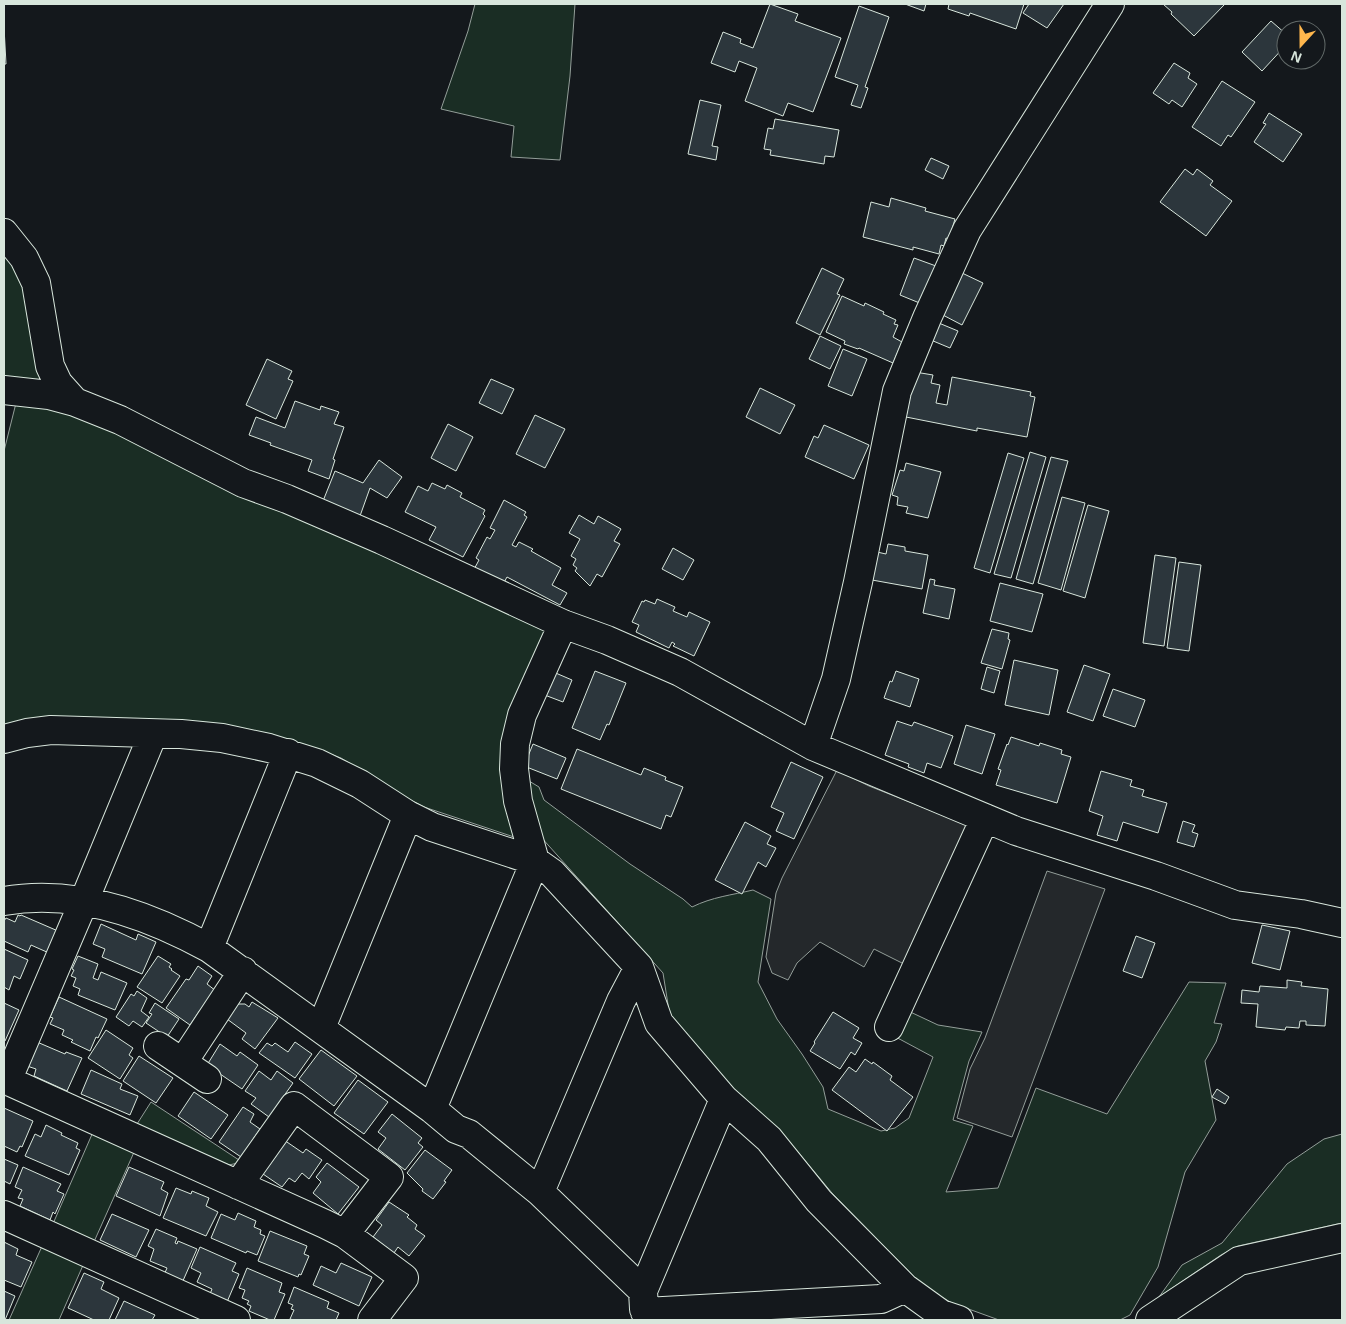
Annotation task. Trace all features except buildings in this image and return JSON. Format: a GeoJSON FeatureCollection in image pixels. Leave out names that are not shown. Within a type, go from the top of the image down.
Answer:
{"type":"FeatureCollection","features":[{"type":"Feature","properties":{"kind":"street"},"geometry":{"type":"LineString","coordinates":[[813,746],[836,679],[858,582],[896,391],[926,318],[967,230],[1110,4]]}},
{"type":"Feature","properties":{"kind":"street"},"geometry":{"type":"LineString","coordinates":[[4,233],[24,258],[36,283],[50,366],[58,383],[75,402]]}},
{"type":"Feature","properties":{"kind":"street"},"geometry":{"type":"LineString","coordinates":[[4,390],[50,395],[75,402],[120,420],[243,483],[287,499],[382,540],[563,624],[606,640],[680,672],[813,746],[1016,831],[1156,876],[1235,905],[1300,914],[1342,923]]}},
{"type":"Feature","properties":{"kind":"street"},"geometry":{"type":"LineString","coordinates":[[432,1109],[535,861],[518,801],[514,769],[515,744],[522,715],[563,624]]}},
{"type":"Feature","properties":{"kind":"street"},"geometry":{"type":"LineString","coordinates":[[4,739],[27,733],[51,730],[153,734],[222,738],[288,753],[317,763],[360,784],[432,827],[535,861],[552,873],[639,967],[659,1023],[724,1099],[769,1139],[819,1201],[905,1288],[941,1314],[958,1320]]}},
{"type":"Feature","properties":{"kind":"street"},"geometry":{"type":"LineString","coordinates":[[153,734],[84,901],[5,1080],[346,1234],[404,1278],[372,1320]]}},
{"type":"Feature","properties":{"kind":"street"},"geometry":{"type":"LineString","coordinates":[[209,948],[288,753]]}},
{"type":"Feature","properties":{"kind":"street"},"geometry":{"type":"LineString","coordinates":[[321,1028],[408,814]]}},
{"type":"Feature","properties":{"kind":"street"},"geometry":{"type":"LineString","coordinates":[[889,1027],[985,818]]}},
{"type":"Feature","properties":{"kind":"street"},"geometry":{"type":"LineString","coordinates":[[4,901],[50,897],[84,901],[132,914],[209,948],[432,1109],[456,1129],[469,1134],[540,1192],[644,1308]]}},
{"type":"Feature","properties":{"kind":"street"},"geometry":{"type":"LineString","coordinates":[[540,1192],[621,1001],[639,967]]}},
{"type":"Feature","properties":{"kind":"street"},"geometry":{"type":"LineString","coordinates":[[183,1062],[243,971]]}},
{"type":"Feature","properties":{"kind":"street"},"geometry":{"type":"LineString","coordinates":[[158,1046],[207,1079]]}},
{"type":"Feature","properties":{"kind":"street"},"geometry":{"type":"LineString","coordinates":[[644,1308],[724,1099]]}},
{"type":"Feature","properties":{"kind":"street"},"geometry":{"type":"LineString","coordinates":[[238,1185],[294,1106],[389,1177],[346,1234]]}},
{"type":"Feature","properties":{"kind":"street"},"geometry":{"type":"LineString","coordinates":[[4,1214],[236,1320]]}},
{"type":"Feature","properties":{"kind":"street"},"geometry":{"type":"LineString","coordinates":[[1150,1320],[1239,1261],[1342,1238]]}},
{"type":"Feature","properties":{"kind":"street"},"geometry":{"type":"LineString","coordinates":[[644,1308],[881,1300],[905,1288]]}},
{"type":"Feature","properties":{"kind":"green space"},"geometry":{"type":"Polygon","coordinates":[[[475,4],[575,4],[570,76],[560,160],[511,157],[514,126],[441,109],[468,31],[475,4]]]}},
{"type":"Feature","properties":{"kind":"green space"},"geometry":{"type":"Polygon","coordinates":[[[4,246],[19,263],[51,385],[4,382],[4,246]]]}},
{"type":"Feature","properties":{"kind":"green space"},"geometry":{"type":"Polygon","coordinates":[[[17,399],[65,408],[549,629],[521,697],[520,839],[424,807],[341,758],[314,748],[232,727],[41,717],[4,725],[4,451],[17,399]]]}},
{"type":"Feature","properties":{"kind":"green space"},"geometry":{"type":"Polygon","coordinates":[[[524,778],[539,787],[544,800],[692,907],[715,899],[753,890],[771,899],[758,982],[777,1019],[823,1087],[828,1109],[881,1131],[895,1128],[909,1118],[933,1057],[892,1035],[904,1009],[938,1025],[982,1032],[969,1061],[953,1120],[973,1126],[946,1192],[998,1188],[1036,1088],[1107,1114],[1189,982],[1226,983],[1214,1023],[1222,1024],[1216,1042],[1205,1061],[1216,1120],[1185,1172],[1158,1267],[1130,1315],[1120,1320],[999,1320],[952,1303],[924,1287],[832,1193],[782,1133],[740,1097],[670,1017],[663,973],[540,836],[524,778]]]}},
{"type":"Feature","properties":{"kind":"green space"},"geometry":{"type":"Polygon","coordinates":[[[151,1102],[242,1162],[229,1165],[137,1124],[151,1102]]]}},
{"type":"Feature","properties":{"kind":"green space"},"geometry":{"type":"Polygon","coordinates":[[[93,1132],[135,1150],[93,1244],[52,1226],[93,1132]]]}},
{"type":"Feature","properties":{"kind":"green space"},"geometry":{"type":"Polygon","coordinates":[[[1342,1134],[1342,1223],[1238,1246],[1221,1255],[1159,1297],[1182,1265],[1222,1243],[1287,1164],[1324,1139],[1342,1134]]]}},
{"type":"Feature","properties":{"kind":"green space"},"geometry":{"type":"Polygon","coordinates":[[[43,1244],[84,1263],[59,1320],[9,1320],[43,1244]]]}},
{"type":"Feature","properties":{"kind":"shaded area"},"geometry":{"type":"Polygon","coordinates":[[[837,770],[869,786],[973,827],[908,966],[874,949],[864,967],[820,942],[797,963],[788,980],[772,973],[766,957],[776,893],[837,770]]]}},
{"type":"Feature","properties":{"kind":"shaded area"},"geometry":{"type":"Polygon","coordinates":[[[1047,871],[1105,889],[1012,1137],[957,1118],[970,1069],[985,1038],[1047,871]]]}}]}
